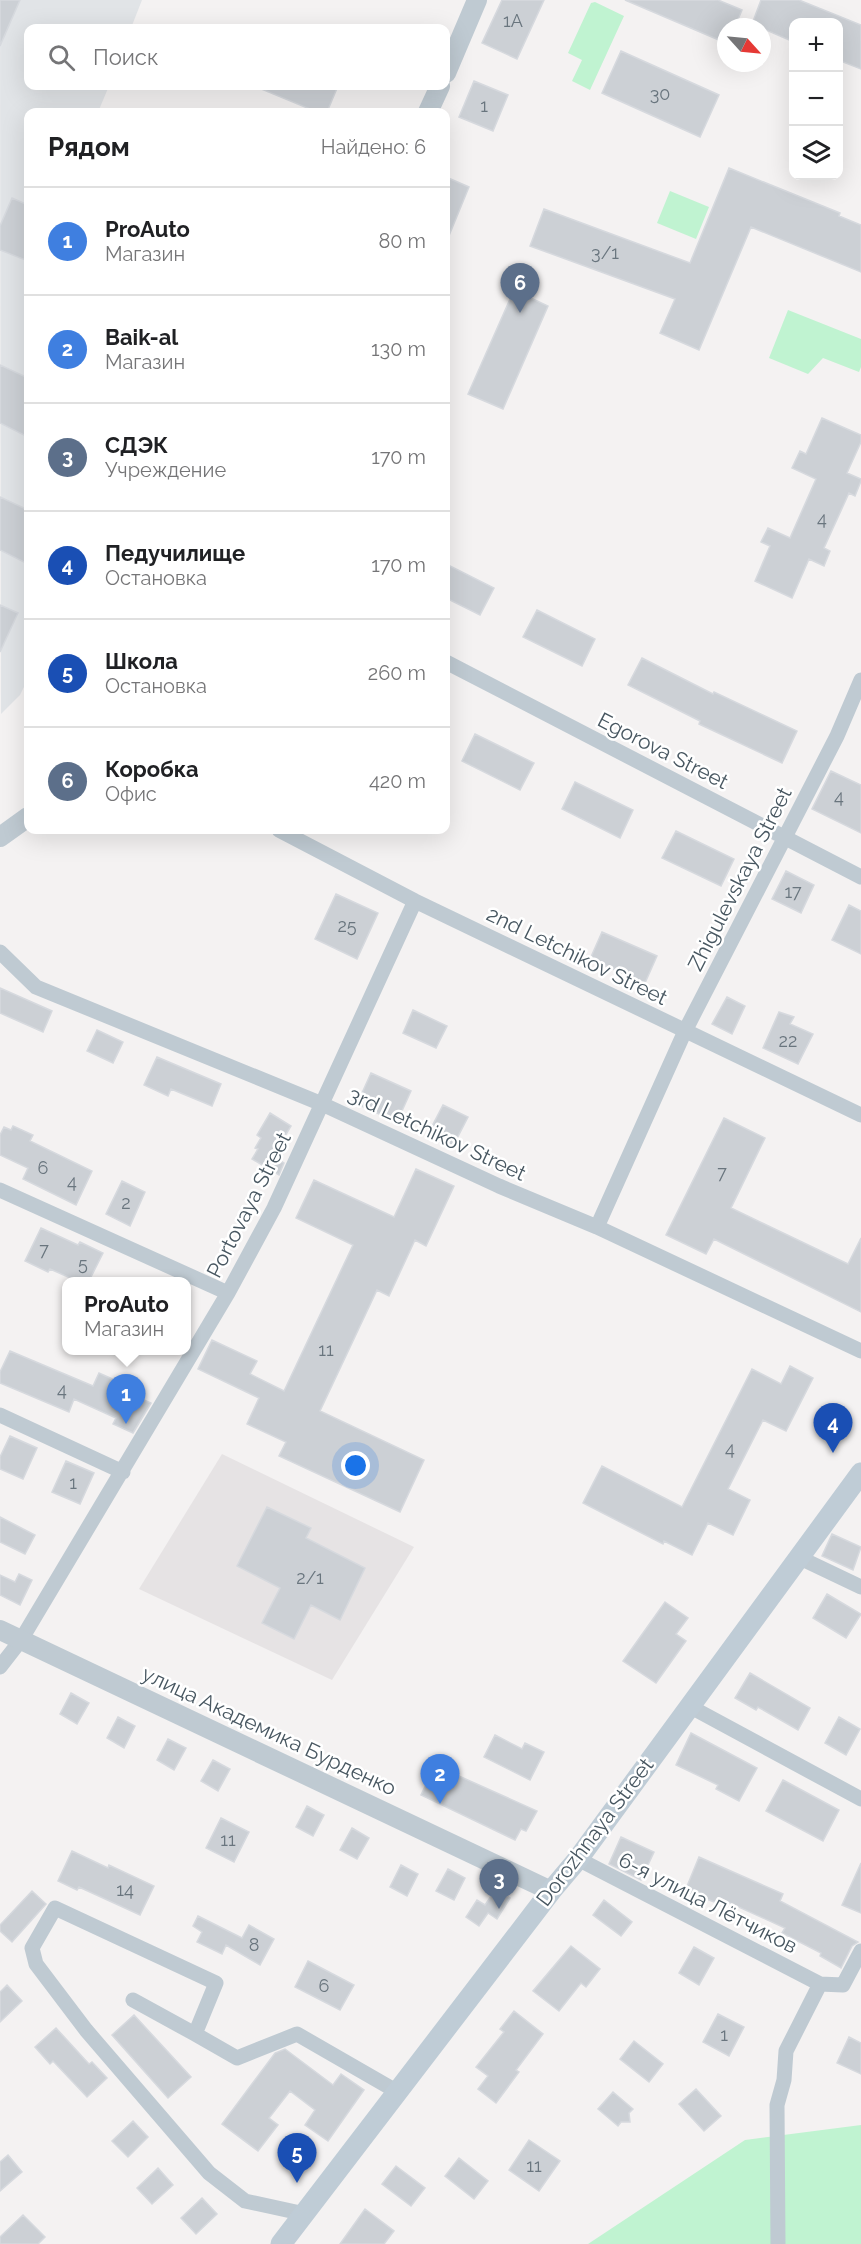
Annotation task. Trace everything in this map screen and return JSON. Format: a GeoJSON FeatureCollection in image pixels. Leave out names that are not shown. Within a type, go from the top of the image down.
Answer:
{"type":"FeatureCollection","features":[{"type":"Feature","properties":{"kind":"main road","name":"Dorozhnaya Street"},"geometry":{"type":"LineString","coordinates":[[281,2244],[550,1891],[578,1859],[861,1473]]}},
{"type":"Feature","properties":{"kind":"street"},"geometry":{"type":"LineString","coordinates":[[450,64],[477,0]]}},
{"type":"Feature","properties":{"kind":"street"},"geometry":{"type":"LineString","coordinates":[[430,108],[438,90]]}},
{"type":"Feature","properties":{"kind":"street","name":"Egorova Street"},"geometry":{"type":"LineString","coordinates":[[450,664],[861,877]]}},
{"type":"Feature","properties":{"kind":"street","name":"Zhigulevskaya Street"},"geometry":{"type":"LineString","coordinates":[[597,1227],[685,1031],[786,838],[837,735],[861,680]]}},
{"type":"Feature","properties":{"kind":"street"},"geometry":{"type":"LineString","coordinates":[[0,837],[24,820]]}},
{"type":"Feature","properties":{"kind":"street","name":"2nd Letchikov Street"},"geometry":{"type":"LineString","coordinates":[[287,834],[415,901],[861,1115]]}},
{"type":"Feature","properties":{"kind":"street","name":"Portovaya Street"},"geometry":{"type":"LineString","coordinates":[[0,1667],[21,1640],[228,1293],[274,1208],[415,901]]}},
{"type":"Feature","properties":{"kind":"street","name":"3rd Letchikov Street"},"geometry":{"type":"LineString","coordinates":[[0,952],[36,987],[322,1104],[499,1186],[597,1227],[861,1351]]}},
{"type":"Feature","properties":{"kind":"street"},"geometry":{"type":"LineString","coordinates":[[0,1190],[228,1293]]}},
{"type":"Feature","properties":{"kind":"street"},"geometry":{"type":"LineString","coordinates":[[0,1415],[123,1472]]}},
{"type":"Feature","properties":{"kind":"street"},"geometry":{"type":"LineString","coordinates":[[798,1557],[861,1587]]}},
{"type":"Feature","properties":{"kind":"street","name":"улица Академика Бурденко"},"geometry":{"type":"LineString","coordinates":[[0,1630],[550,1891]]}},
{"type":"Feature","properties":{"kind":"street"},"geometry":{"type":"LineString","coordinates":[[689,1706],[861,1799]]}},
{"type":"Feature","properties":{"kind":"street","name":"6-я улица Лётчиков"},"geometry":{"type":"LineString","coordinates":[[578,1859],[820,1984]]}},
{"type":"Feature","properties":{"kind":"street"},"geometry":{"type":"LineString","coordinates":[[195,2034],[216,1983],[55,1908],[32,1948],[36,1964],[86,2030],[209,2173],[245,2201],[305,2214]]}},
{"type":"Feature","properties":{"kind":"street"},"geometry":{"type":"LineString","coordinates":[[778,2244],[777,2105],[783,2080],[786,2051],[820,1984],[843,1985],[861,1951]]}},
{"type":"Feature","properties":{"kind":"street"},"geometry":{"type":"LineString","coordinates":[[133,2000],[237,2058],[297,2034],[396,2091]]}},
{"type":"Feature","properties":{"kind":"shaded area"},"geometry":{"type":"Polygon","coordinates":[[[0,0],[142,0],[133,24],[24,24],[24,90],[107,90],[100,108],[24,108],[24,687],[20,695],[1,714],[0,0]]]}},
{"type":"Feature","properties":{"kind":"shaded area"},"geometry":{"type":"Polygon","coordinates":[[[222,1454],[414,1547],[332,1680],[139,1589],[222,1454]]]}},
{"type":"Feature","properties":{"kind":"green space"},"geometry":{"type":"Polygon","coordinates":[[[595,2],[624,16],[590,90],[572,81],[582,60],[568,53],[591,3],[595,2]]]}},
{"type":"Feature","properties":{"kind":"green space"},"geometry":{"type":"Polygon","coordinates":[[[670,191],[709,207],[696,239],[657,223],[670,191]]]}},
{"type":"Feature","properties":{"kind":"green space"},"geometry":{"type":"Polygon","coordinates":[[[788,310],[861,339],[859,372],[823,358],[808,374],[769,358],[788,310]]]}},
{"type":"Feature","properties":{"kind":"green space"},"geometry":{"type":"Polygon","coordinates":[[[861,2125],[861,2244],[588,2244],[745,2140],[861,2125]]]}},
{"type":"Feature","properties":{"kind":"building"},"geometry":{"type":"Polygon","coordinates":[[[0,0],[20,0],[0,46],[0,0]]]}},
{"type":"Feature","properties":{"kind":"building"},"geometry":{"type":"Polygon","coordinates":[[[502,0],[544,0],[517,59],[482,43],[502,0]]]}},
{"type":"Feature","properties":{"kind":"building"},"geometry":{"type":"Polygon","coordinates":[[[625,0],[718,0],[742,10],[739,18],[717,18],[717,39],[625,0]]]}},
{"type":"Feature","properties":{"kind":"building"},"geometry":{"type":"Polygon","coordinates":[[[761,0],[799,0],[861,25],[861,69],[843,62],[843,18],[789,18],[789,40],[771,32],[771,18],[754,18],[761,0]]]}},
{"type":"Feature","properties":{"kind":"building"},"geometry":{"type":"Polygon","coordinates":[[[621,51],[719,95],[700,137],[602,93],[621,51]]]}},
{"type":"Feature","properties":{"kind":"building"},"geometry":{"type":"Polygon","coordinates":[[[474,81],[508,95],[493,131],[459,117],[474,81]]]}},
{"type":"Feature","properties":{"kind":"building"},"geometry":{"type":"Polygon","coordinates":[[[264,90],[336,90],[329,108],[307,108],[264,90]]]}},
{"type":"Feature","properties":{"kind":"building"},"geometry":{"type":"Polygon","coordinates":[[[729,168],[840,213],[839,216],[861,225],[861,272],[751,227],[699,350],[660,333],[675,299],[530,246],[544,209],[690,263],[729,168]]]}},
{"type":"Feature","properties":{"kind":"building"},"geometry":{"type":"Polygon","coordinates":[[[450,179],[469,187],[450,233],[450,179]]]}},
{"type":"Feature","properties":{"kind":"building"},"geometry":{"type":"Polygon","coordinates":[[[12,198],[24,203],[24,259],[0,250],[0,226],[12,198]]]}},
{"type":"Feature","properties":{"kind":"building"},"geometry":{"type":"Polygon","coordinates":[[[514,290],[548,306],[503,409],[468,394],[514,290]]]}},
{"type":"Feature","properties":{"kind":"building"},"geometry":{"type":"Polygon","coordinates":[[[0,365],[24,376],[24,435],[0,423],[0,365]]]}},
{"type":"Feature","properties":{"kind":"building"},"geometry":{"type":"Polygon","coordinates":[[[822,418],[861,435],[861,442],[847,473],[861,481],[855,496],[849,493],[824,548],[830,551],[824,566],[809,559],[792,598],[755,581],[770,546],[761,542],[768,528],[790,538],[816,479],[792,468],[800,451],[806,454],[822,418]]]}},
{"type":"Feature","properties":{"kind":"building"},"geometry":{"type":"Polygon","coordinates":[[[0,497],[24,508],[24,562],[0,550],[0,497]]]}},
{"type":"Feature","properties":{"kind":"building"},"geometry":{"type":"Polygon","coordinates":[[[450,566],[494,588],[480,615],[450,600],[450,566]]]}},
{"type":"Feature","properties":{"kind":"building"},"geometry":{"type":"Polygon","coordinates":[[[0,605],[18,613],[0,652],[0,605]]]}},
{"type":"Feature","properties":{"kind":"building"},"geometry":{"type":"Polygon","coordinates":[[[537,610],[595,639],[582,666],[523,637],[537,610]]]}},
{"type":"Feature","properties":{"kind":"building"},"geometry":{"type":"Polygon","coordinates":[[[642,658],[713,694],[714,692],[797,731],[782,763],[699,724],[700,721],[628,685],[642,658]]]}},
{"type":"Feature","properties":{"kind":"building"},"geometry":{"type":"Polygon","coordinates":[[[475,734],[534,763],[520,790],[462,761],[475,734]]]}},
{"type":"Feature","properties":{"kind":"building"},"geometry":{"type":"Polygon","coordinates":[[[831,771],[861,785],[861,833],[812,809],[831,771]]]}},
{"type":"Feature","properties":{"kind":"building"},"geometry":{"type":"Polygon","coordinates":[[[575,782],[633,810],[620,838],[562,809],[575,782]]]}},
{"type":"Feature","properties":{"kind":"building"},"geometry":{"type":"Polygon","coordinates":[[[676,831],[734,859],[721,886],[662,858],[676,831]]]}},
{"type":"Feature","properties":{"kind":"building"},"geometry":{"type":"Polygon","coordinates":[[[786,871],[814,885],[801,913],[772,899],[786,871]]]}},
{"type":"Feature","properties":{"kind":"building"},"geometry":{"type":"Polygon","coordinates":[[[336,894],[378,913],[357,959],[315,939],[336,894]]]}},
{"type":"Feature","properties":{"kind":"building"},"geometry":{"type":"Polygon","coordinates":[[[849,905],[861,911],[861,954],[832,940],[849,905]]]}},
{"type":"Feature","properties":{"kind":"building"},"geometry":{"type":"Polygon","coordinates":[[[602,932],[657,956],[645,983],[590,959],[602,932]]]}},
{"type":"Feature","properties":{"kind":"building"},"geometry":{"type":"Polygon","coordinates":[[[0,988],[52,1011],[43,1032],[0,1013],[0,988]]]}},
{"type":"Feature","properties":{"kind":"building"},"geometry":{"type":"Polygon","coordinates":[[[727,997],[745,1006],[732,1034],[712,1024],[727,997]]]}},
{"type":"Feature","properties":{"kind":"building"},"geometry":{"type":"Polygon","coordinates":[[[413,1010],[447,1026],[436,1048],[403,1033],[413,1010]]]}},
{"type":"Feature","properties":{"kind":"building"},"geometry":{"type":"Polygon","coordinates":[[[779,1012],[794,1017],[790,1024],[813,1034],[798,1064],[763,1048],[779,1012]]]}},
{"type":"Feature","properties":{"kind":"building"},"geometry":{"type":"Polygon","coordinates":[[[97,1030],[123,1042],[113,1063],[87,1051],[97,1030]]]}},
{"type":"Feature","properties":{"kind":"building"},"geometry":{"type":"Polygon","coordinates":[[[157,1057],[221,1084],[212,1106],[171,1089],[168,1096],[144,1085],[157,1057]]]}},
{"type":"Feature","properties":{"kind":"building"},"geometry":{"type":"Polygon","coordinates":[[[371,1073],[411,1091],[397,1122],[357,1104],[371,1073]]]}},
{"type":"Feature","properties":{"kind":"building"},"geometry":{"type":"Polygon","coordinates":[[[443,1105],[468,1117],[452,1148],[427,1136],[443,1105]]]}},
{"type":"Feature","properties":{"kind":"building"},"geometry":{"type":"Polygon","coordinates":[[[270,1113],[291,1126],[273,1156],[284,1163],[279,1175],[252,1159],[261,1138],[257,1135],[270,1113]]]}},
{"type":"Feature","properties":{"kind":"building"},"geometry":{"type":"Polygon","coordinates":[[[724,1118],[765,1138],[731,1208],[848,1264],[861,1238],[861,1312],[714,1239],[706,1254],[666,1235],[724,1118]]]}},
{"type":"Feature","properties":{"kind":"building"},"geometry":{"type":"Polygon","coordinates":[[[13,1126],[33,1135],[30,1141],[92,1171],[76,1205],[23,1179],[28,1168],[0,1155],[0,1135],[4,1127],[11,1130],[13,1126]]]}},
{"type":"Feature","properties":{"kind":"building"},"geometry":{"type":"Polygon","coordinates":[[[416,1169],[454,1186],[426,1246],[415,1240],[389,1296],[377,1290],[320,1411],[424,1460],[400,1512],[279,1456],[286,1442],[247,1424],[259,1398],[198,1369],[212,1340],[257,1361],[250,1374],[284,1391],[353,1245],[296,1218],[314,1180],[394,1217],[416,1169]]]}},
{"type":"Feature","properties":{"kind":"building"},"geometry":{"type":"Polygon","coordinates":[[[122,1181],[145,1192],[130,1226],[106,1214],[122,1181]]]}},
{"type":"Feature","properties":{"kind":"building"},"geometry":{"type":"Polygon","coordinates":[[[41,1228],[78,1245],[80,1242],[103,1253],[91,1277],[68,1277],[50,1269],[48,1272],[25,1261],[41,1228]]]}},
{"type":"Feature","properties":{"kind":"building"},"geometry":{"type":"Polygon","coordinates":[[[10,1351],[93,1386],[99,1373],[126,1385],[124,1391],[151,1403],[133,1433],[113,1424],[116,1418],[74,1399],[69,1412],[0,1383],[0,1372],[10,1351]]]}},
{"type":"Feature","properties":{"kind":"building"},"geometry":{"type":"Polygon","coordinates":[[[790,1366],[813,1378],[786,1431],[763,1420],[728,1489],[750,1500],[733,1535],[708,1523],[692,1555],[664,1541],[663,1544],[583,1503],[602,1466],[682,1507],[752,1369],[781,1384],[790,1366]]]}},
{"type":"Feature","properties":{"kind":"building"},"geometry":{"type":"Polygon","coordinates":[[[10,1436],[37,1448],[23,1479],[0,1469],[0,1457],[10,1436]]]}},
{"type":"Feature","properties":{"kind":"building"},"geometry":{"type":"Polygon","coordinates":[[[66,1461],[94,1473],[80,1504],[52,1492],[66,1461]]]}},
{"type":"Feature","properties":{"kind":"building"},"geometry":{"type":"Polygon","coordinates":[[[267,1507],[311,1528],[306,1538],[365,1568],[340,1620],[311,1605],[294,1639],[262,1623],[280,1588],[237,1566],[267,1507]]]}},
{"type":"Feature","properties":{"kind":"building"},"geometry":{"type":"Polygon","coordinates":[[[0,1517],[35,1535],[25,1554],[0,1542],[0,1517]]]}},
{"type":"Feature","properties":{"kind":"building"},"geometry":{"type":"Polygon","coordinates":[[[832,1534],[861,1547],[853,1570],[822,1556],[832,1534]]]}},
{"type":"Feature","properties":{"kind":"building"},"geometry":{"type":"Polygon","coordinates":[[[19,1574],[32,1580],[20,1605],[0,1595],[0,1575],[15,1582],[19,1574]]]}},
{"type":"Feature","properties":{"kind":"building"},"geometry":{"type":"Polygon","coordinates":[[[827,1594],[861,1614],[846,1638],[813,1618],[827,1594]]]}},
{"type":"Feature","properties":{"kind":"building"},"geometry":{"type":"Polygon","coordinates":[[[665,1602],[688,1618],[676,1634],[686,1641],[656,1683],[623,1661],[665,1602]]]}},
{"type":"Feature","properties":{"kind":"building"},"geometry":{"type":"Polygon","coordinates":[[[750,1673],[810,1708],[798,1730],[758,1707],[756,1710],[735,1698],[750,1673]]]}},
{"type":"Feature","properties":{"kind":"building"},"geometry":{"type":"Polygon","coordinates":[[[71,1693],[89,1703],[77,1724],[60,1714],[71,1693]]]}},
{"type":"Feature","properties":{"kind":"building"},"geometry":{"type":"Polygon","coordinates":[[[118,1717],[135,1726],[124,1748],[107,1738],[118,1717]]]}},
{"type":"Feature","properties":{"kind":"building"},"geometry":{"type":"Polygon","coordinates":[[[839,1717],[860,1729],[846,1755],[825,1743],[839,1717]]]}},
{"type":"Feature","properties":{"kind":"building"},"geometry":{"type":"Polygon","coordinates":[[[691,1733],[757,1768],[739,1801],[716,1789],[718,1785],[676,1765],[691,1733]]]}},
{"type":"Feature","properties":{"kind":"building"},"geometry":{"type":"Polygon","coordinates":[[[495,1735],[522,1749],[525,1743],[544,1752],[530,1780],[484,1757],[495,1735]]]}},
{"type":"Feature","properties":{"kind":"building"},"geometry":{"type":"Polygon","coordinates":[[[168,1739],[186,1748],[174,1770],[157,1760],[168,1739]]]}},
{"type":"Feature","properties":{"kind":"building"},"geometry":{"type":"Polygon","coordinates":[[[213,1760],[230,1769],[218,1791],[201,1781],[213,1760]]]}},
{"type":"Feature","properties":{"kind":"building"},"geometry":{"type":"Polygon","coordinates":[[[432,1772],[447,1779],[450,1772],[537,1811],[526,1831],[521,1829],[515,1840],[421,1795],[432,1772]]]}},
{"type":"Feature","properties":{"kind":"building"},"geometry":{"type":"Polygon","coordinates":[[[783,1780],[839,1810],[823,1841],[766,1811],[783,1780]]]}},
{"type":"Feature","properties":{"kind":"building"},"geometry":{"type":"Polygon","coordinates":[[[307,1806],[324,1815],[313,1836],[296,1827],[307,1806]]]}},
{"type":"Feature","properties":{"kind":"building"},"geometry":{"type":"Polygon","coordinates":[[[221,1818],[249,1832],[234,1862],[206,1848],[221,1818]]]}},
{"type":"Feature","properties":{"kind":"building"},"geometry":{"type":"Polygon","coordinates":[[[352,1828],[369,1838],[357,1859],[340,1850],[352,1828]]]}},
{"type":"Feature","properties":{"kind":"building"},"geometry":{"type":"Polygon","coordinates":[[[621,1837],[654,1852],[641,1880],[609,1864],[621,1837]]]}},
{"type":"Feature","properties":{"kind":"building"},"geometry":{"type":"Polygon","coordinates":[[[72,1851],[154,1886],[140,1915],[79,1887],[77,1890],[58,1881],[72,1851]]]}},
{"type":"Feature","properties":{"kind":"building"},"geometry":{"type":"Polygon","coordinates":[[[699,1857],[783,1894],[780,1901],[858,1942],[852,1946],[841,1968],[820,1956],[821,1953],[782,1933],[785,1928],[719,1898],[717,1903],[685,1891],[699,1857]]]}},
{"type":"Feature","properties":{"kind":"building"},"geometry":{"type":"Polygon","coordinates":[[[861,1863],[861,1913],[842,1905],[861,1863]]]}},
{"type":"Feature","properties":{"kind":"building"},"geometry":{"type":"Polygon","coordinates":[[[401,1865],[418,1874],[407,1896],[390,1887],[401,1865]]]}},
{"type":"Feature","properties":{"kind":"building"},"geometry":{"type":"Polygon","coordinates":[[[448,1869],[465,1878],[454,1900],[436,1891],[448,1869]]]}},
{"type":"Feature","properties":{"kind":"building"},"geometry":{"type":"Polygon","coordinates":[[[496,1889],[510,1898],[497,1919],[488,1913],[479,1926],[466,1917],[477,1900],[485,1905],[496,1889]]]}},
{"type":"Feature","properties":{"kind":"building"},"geometry":{"type":"Polygon","coordinates":[[[32,1891],[46,1904],[12,1942],[0,1931],[0,1925],[32,1891]]]}},
{"type":"Feature","properties":{"kind":"building"},"geometry":{"type":"Polygon","coordinates":[[[604,1900],[632,1922],[621,1936],[593,1915],[604,1900]]]}},
{"type":"Feature","properties":{"kind":"building"},"geometry":{"type":"Polygon","coordinates":[[[198,1916],[242,1938],[249,1925],[274,1939],[260,1965],[226,1945],[222,1954],[197,1942],[202,1932],[193,1926],[198,1916]]]}},
{"type":"Feature","properties":{"kind":"building"},"geometry":{"type":"Polygon","coordinates":[[[571,1946],[600,1969],[586,1987],[581,1983],[559,2011],[533,1991],[571,1946]]]}},
{"type":"Feature","properties":{"kind":"building"},"geometry":{"type":"Polygon","coordinates":[[[694,1947],[714,1958],[699,1985],[679,1973],[694,1947]]]}},
{"type":"Feature","properties":{"kind":"building"},"geometry":{"type":"Polygon","coordinates":[[[308,1961],[354,1985],[340,2010],[295,1987],[308,1961]]]}},
{"type":"Feature","properties":{"kind":"building"},"geometry":{"type":"Polygon","coordinates":[[[7,1985],[22,2001],[0,2022],[0,1992],[7,1985]]]}},
{"type":"Feature","properties":{"kind":"building"},"geometry":{"type":"Polygon","coordinates":[[[514,2011],[543,2034],[516,2070],[519,2072],[496,2103],[478,2089],[488,2076],[476,2067],[504,2032],[500,2029],[514,2011]]]}},
{"type":"Feature","properties":{"kind":"building"},"geometry":{"type":"Polygon","coordinates":[[[718,2014],[744,2027],[729,2056],[703,2042],[718,2014]]]}},
{"type":"Feature","properties":{"kind":"building"},"geometry":{"type":"Polygon","coordinates":[[[134,2015],[191,2077],[168,2098],[112,2035],[134,2015]]]}},
{"type":"Feature","properties":{"kind":"building"},"geometry":{"type":"Polygon","coordinates":[[[56,2028],[89,2064],[92,2062],[107,2078],[87,2097],[53,2061],[50,2064],[35,2047],[56,2028]]]}},
{"type":"Feature","properties":{"kind":"building"},"geometry":{"type":"Polygon","coordinates":[[[849,2037],[861,2043],[861,2074],[837,2063],[849,2037]]]}},
{"type":"Feature","properties":{"kind":"building"},"geometry":{"type":"Polygon","coordinates":[[[634,2041],[663,2064],[649,2082],[620,2059],[634,2041]]]}},
{"type":"Feature","properties":{"kind":"building"},"geometry":{"type":"Polygon","coordinates":[[[285,2049],[333,2085],[341,2074],[364,2090],[328,2141],[305,2125],[315,2110],[290,2091],[269,2118],[278,2125],[258,2151],[222,2124],[275,2053],[285,2049]]]}},
{"type":"Feature","properties":{"kind":"building"},"geometry":{"type":"Polygon","coordinates":[[[696,2089],[721,2116],[704,2131],[679,2104],[696,2089]]]}},
{"type":"Feature","properties":{"kind":"building"},"geometry":{"type":"Polygon","coordinates":[[[613,2092],[633,2109],[629,2113],[630,2122],[621,2122],[618,2126],[598,2109],[613,2092]]]}},
{"type":"Feature","properties":{"kind":"building"},"geometry":{"type":"Polygon","coordinates":[[[133,2121],[148,2137],[128,2157],[112,2141],[133,2121]]]}},
{"type":"Feature","properties":{"kind":"building"},"geometry":{"type":"Polygon","coordinates":[[[529,2140],[560,2161],[539,2191],[509,2170],[529,2140]]]}},
{"type":"Feature","properties":{"kind":"building"},"geometry":{"type":"Polygon","coordinates":[[[8,2155],[22,2172],[0,2191],[0,2162],[8,2155]]]}},
{"type":"Feature","properties":{"kind":"building"},"geometry":{"type":"Polygon","coordinates":[[[459,2158],[488,2181],[474,2199],[445,2176],[459,2158]]]}},
{"type":"Feature","properties":{"kind":"building"},"geometry":{"type":"Polygon","coordinates":[[[396,2166],[425,2188],[411,2206],[382,2184],[396,2166]]]}},
{"type":"Feature","properties":{"kind":"building"},"geometry":{"type":"Polygon","coordinates":[[[158,2168],[173,2185],[152,2204],[137,2188],[158,2168]]]}},
{"type":"Feature","properties":{"kind":"building"},"geometry":{"type":"Polygon","coordinates":[[[202,2198],[217,2214],[196,2234],[181,2218],[202,2198]]]}},
{"type":"Feature","properties":{"kind":"building"},"geometry":{"type":"Polygon","coordinates":[[[365,2209],[394,2231],[384,2244],[340,2244],[365,2209]]]}},
{"type":"Feature","properties":{"kind":"building"},"geometry":{"type":"Polygon","coordinates":[[[23,2215],[45,2237],[38,2244],[0,2244],[0,2237],[23,2215]]]}},
{"type":"Feature","properties":{"kind":"place","name":"Коробка"},"geometry":{"type":"Point","coordinates":[520,313]}},
{"type":"Feature","properties":{"kind":"place","name":"ProAuto"},"geometry":{"type":"Point","coordinates":[126,1424]}},
{"type":"Feature","properties":{"kind":"place","name":"Педучилище"},"geometry":{"type":"Point","coordinates":[833,1453]}},
{"type":"Feature","properties":{"kind":"place","name":"Baik-al"},"geometry":{"type":"Point","coordinates":[440,1804]}},
{"type":"Feature","properties":{"kind":"place","name":"СДЭК"},"geometry":{"type":"Point","coordinates":[499,1909]}},
{"type":"Feature","properties":{"kind":"place","name":"Школа"},"geometry":{"type":"Point","coordinates":[297,2183]}}]}
